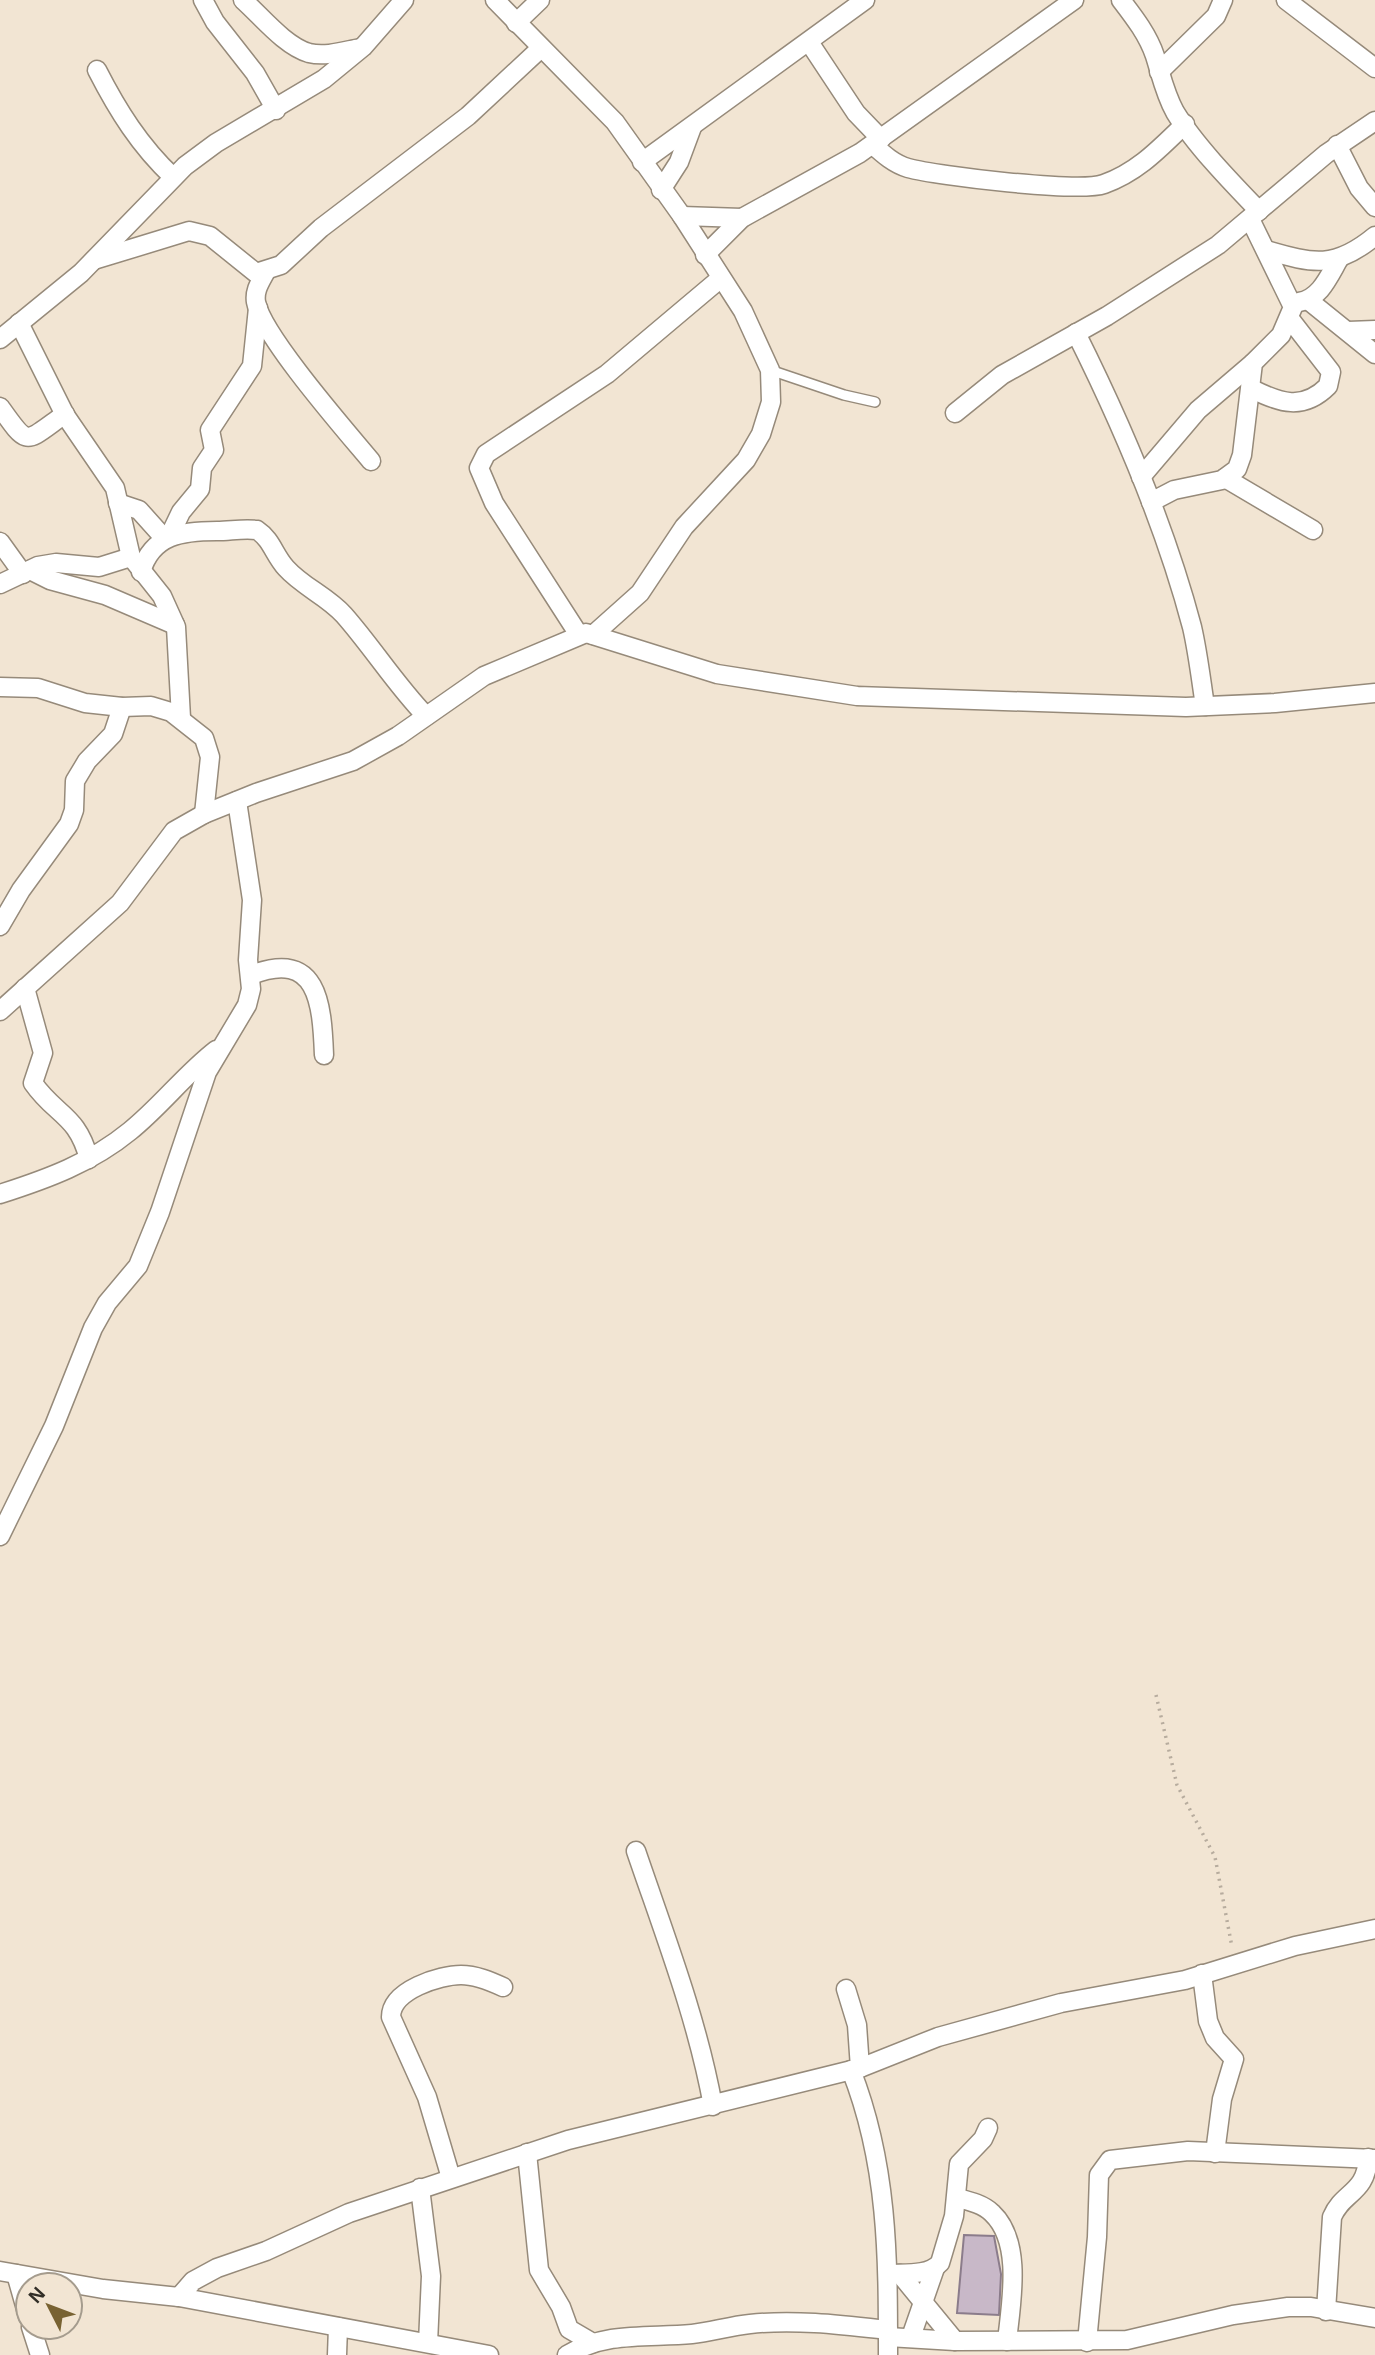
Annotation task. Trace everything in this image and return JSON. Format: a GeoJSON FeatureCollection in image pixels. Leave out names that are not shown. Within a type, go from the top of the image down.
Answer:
{"type":"FeatureCollection","features":[{"type":"Feature","properties":{"kind":"street"},"geometry":{"type":"LineString","coordinates":[[203,0],[215,22],[255,73],[276,110]]}},
{"type":"Feature","properties":{"kind":"street"},"geometry":{"type":"LineString","coordinates":[[243,0],[292,43],[309,53],[327,54],[363,47]]}},
{"type":"Feature","properties":{"kind":"street"},"geometry":{"type":"LineString","coordinates":[[0,339],[94,260],[173,177],[216,143],[276,110],[324,79],[363,47],[404,0]]}},
{"type":"Feature","properties":{"kind":"street"},"geometry":{"type":"LineString","coordinates":[[4,1000],[25,988],[120,903],[174,831],[204,814],[237,801],[353,761],[398,736],[484,676],[586,635],[640,593],[684,527],[746,460],[761,434],[771,402],[770,370],[743,311],[682,216],[615,122],[495,0]]}},
{"type":"Feature","properties":{"kind":"street"},"geometry":{"type":"LineString","coordinates":[[516,23],[540,0]]}},
{"type":"Feature","properties":{"kind":"street"},"geometry":{"type":"LineString","coordinates":[[642,162],[865,0]]}},
{"type":"Feature","properties":{"kind":"street"},"geometry":{"type":"LineString","coordinates":[[705,255],[742,218],[877,142],[1074,0]]}},
{"type":"Feature","properties":{"kind":"street"},"geometry":{"type":"LineString","coordinates":[[1121,0],[1141,27],[1155,54],[1159,72],[1176,113],[1255,215],[1266,250],[1328,367],[1331,378],[1328,386],[1298,403],[1284,403],[1252,389]]}},
{"type":"Feature","properties":{"kind":"street"},"geometry":{"type":"LineString","coordinates":[[1159,72],[1216,16],[1223,0]]}},
{"type":"Feature","properties":{"kind":"street"},"geometry":{"type":"LineString","coordinates":[[1286,0],[1375,68]]}},
{"type":"Feature","properties":{"kind":"street"},"geometry":{"type":"LineString","coordinates":[[808,41],[877,142],[905,167],[997,181],[1101,185],[1130,173],[1185,124]]}},
{"type":"Feature","properties":{"kind":"street"},"geometry":{"type":"LineString","coordinates":[[94,260],[189,231],[210,236],[248,269],[256,272],[281,265],[321,228],[468,116],[541,48]]}},
{"type":"Feature","properties":{"kind":"street"},"geometry":{"type":"LineString","coordinates":[[97,70],[115,106],[141,144],[173,177]]}},
{"type":"Feature","properties":{"kind":"street"},"geometry":{"type":"LineString","coordinates":[[955,413],[1002,375],[1076,333],[1218,245],[1337,145],[1375,121]]}},
{"type":"Feature","properties":{"kind":"street"},"geometry":{"type":"LineString","coordinates":[[661,190],[679,162],[692,127]]}},
{"type":"Feature","properties":{"kind":"street"},"geometry":{"type":"LineString","coordinates":[[1337,145],[1359,188],[1375,207]]}},
{"type":"Feature","properties":{"kind":"street"},"geometry":{"type":"LineString","coordinates":[[682,216],[742,218]]}},
{"type":"Feature","properties":{"kind":"street"},"geometry":{"type":"LineString","coordinates":[[1266,250],[1321,263],[1339,259],[1375,236]]}},
{"type":"Feature","properties":{"kind":"street"},"geometry":{"type":"LineString","coordinates":[[1141,477],[1198,410],[1270,348],[1297,307],[1318,293],[1339,259]]}},
{"type":"Feature","properties":{"kind":"street"},"geometry":{"type":"LineString","coordinates":[[167,538],[181,512],[200,489],[202,468],[214,450],[210,430],[245,381],[252,366],[258,308],[257,289],[266,271]]}},
{"type":"Feature","properties":{"kind":"street"},"geometry":{"type":"LineString","coordinates":[[721,278],[607,374],[486,454],[479,468],[494,503],[586,635],[717,674],[857,696],[1205,706],[1375,693]]}},
{"type":"Feature","properties":{"kind":"street"},"geometry":{"type":"LineString","coordinates":[[1297,307],[1348,331],[1375,354]]}},
{"type":"Feature","properties":{"kind":"street"},"geometry":{"type":"LineString","coordinates":[[258,308],[304,378],[371,461]]}},
{"type":"Feature","properties":{"kind":"street"},"geometry":{"type":"LineString","coordinates":[[19,323],[65,414],[115,488],[136,565],[162,596],[175,625],[181,718]]}},
{"type":"Feature","properties":{"kind":"street"},"geometry":{"type":"LineString","coordinates":[[1348,331],[1375,330]]}},
{"type":"Feature","properties":{"kind":"street"},"geometry":{"type":"LineString","coordinates":[[1076,333],[1151,502],[1192,630],[1205,706]]}},
{"type":"Feature","properties":{"kind":"street"},"geometry":{"type":"LineString","coordinates":[[1151,502],[1174,491],[1225,478],[1237,468],[1242,456],[1253,363]]}},
{"type":"Feature","properties":{"kind":"street"},"geometry":{"type":"LineString","coordinates":[[0,407],[18,435],[24,437],[31,437],[65,414]]}},
{"type":"Feature","properties":{"kind":"street"},"geometry":{"type":"LineString","coordinates":[[1225,478],[1313,530]]}},
{"type":"Feature","properties":{"kind":"street"},"geometry":{"type":"LineString","coordinates":[[118,503],[139,510],[167,538]]}},
{"type":"Feature","properties":{"kind":"street"},"geometry":{"type":"LineString","coordinates":[[0,584],[26,572],[57,563],[79,568],[136,565],[167,538],[192,530],[251,529],[265,535],[285,567],[303,584],[320,592],[345,616],[426,716]]}},
{"type":"Feature","properties":{"kind":"street"},"geometry":{"type":"LineString","coordinates":[[0,542],[26,572],[105,596],[175,625]]}},
{"type":"Feature","properties":{"kind":"street"},"geometry":{"type":"LineString","coordinates":[[0,687],[38,688],[85,703],[122,708],[151,706],[181,718],[204,738],[210,757],[204,814]]}},
{"type":"Feature","properties":{"kind":"street"},"geometry":{"type":"LineString","coordinates":[[0,926],[21,890],[69,824],[74,810],[75,781],[87,761],[113,734],[122,708]]}},
{"type":"Feature","properties":{"kind":"street"},"geometry":{"type":"LineString","coordinates":[[0,1536],[54,1426],[93,1328],[107,1303],[138,1266],[160,1212],[207,1072],[247,1005],[251,975],[248,960],[251,889],[237,801]]}},
{"type":"Feature","properties":{"kind":"street"},"geometry":{"type":"LineString","coordinates":[[251,975],[271,968],[286,967],[297,969],[307,977],[317,996],[323,1020],[324,1055]]}},
{"type":"Feature","properties":{"kind":"street"},"geometry":{"type":"LineString","coordinates":[[25,988],[43,1053],[33,1083],[75,1125],[83,1136],[89,1160]]}},
{"type":"Feature","properties":{"kind":"street"},"geometry":{"type":"LineString","coordinates":[[0,1194],[89,1160],[131,1130],[197,1065],[225,1044]]}},
{"type":"Feature","properties":{"kind":"street"},"geometry":{"type":"LineString","coordinates":[[636,1851],[679,1968],[704,2054],[713,2106]]}},
{"type":"Feature","properties":{"kind":"street"},"geometry":{"type":"LineString","coordinates":[[179,2297],[193,2281],[217,2268],[266,2251],[349,2213],[527,2153],[617,2127],[713,2106],[856,2069],[938,2037],[1061,2003],[1185,1980],[1233,1963],[1336,1935],[1375,1928]]}},
{"type":"Feature","properties":{"kind":"street"},"geometry":{"type":"LineString","coordinates":[[1202,1974],[1208,2021],[1215,2038],[1234,2059],[1222,2099],[1215,2153]]}},
{"type":"Feature","properties":{"kind":"street"},"geometry":{"type":"LineString","coordinates":[[451,2178],[427,2097],[391,2017],[391,2010],[399,1998],[424,1984],[459,1975],[474,1976],[503,1987]]}},
{"type":"Feature","properties":{"kind":"street"},"geometry":{"type":"LineString","coordinates":[[846,1989],[858,2025],[856,2069],[880,2163],[894,2274],[888,2341]]}},
{"type":"Feature","properties":{"kind":"street"},"geometry":{"type":"LineString","coordinates":[[911,2337],[935,2268],[940,2263],[957,2198],[958,2164],[983,2139],[988,2128]]}},
{"type":"Feature","properties":{"kind":"street"},"geometry":{"type":"LineString","coordinates":[[527,2153],[539,2270],[561,2306],[569,2329],[593,2343]]}},
{"type":"Feature","properties":{"kind":"street"},"geometry":{"type":"LineString","coordinates":[[1087,2342],[1097,2237],[1098,2175],[1110,2160],[1135,2154],[1215,2153],[1372,2158],[1363,2183],[1335,2209],[1332,2217],[1326,2311]]}},
{"type":"Feature","properties":{"kind":"street"},"geometry":{"type":"LineString","coordinates":[[420,2188],[431,2276],[428,2343]]}},
{"type":"Feature","properties":{"kind":"street"},"geometry":{"type":"LineString","coordinates":[[957,2198],[991,2211],[1005,2233],[1012,2264],[1012,2346]]}},
{"type":"Feature","properties":{"kind":"street"},"geometry":{"type":"LineString","coordinates":[[894,2274],[935,2268]]}},
{"type":"Feature","properties":{"kind":"street"},"geometry":{"type":"LineString","coordinates":[[8,2273],[103,2289],[179,2297],[489,2355]]}},
{"type":"Feature","properties":{"kind":"street"},"geometry":{"type":"LineString","coordinates":[[894,2274],[955,2341]]}},
{"type":"Feature","properties":{"kind":"street"},"geometry":{"type":"LineString","coordinates":[[567,2355],[593,2343],[639,2334],[692,2334],[782,2322],[888,2341],[911,2337],[1012,2346],[1127,2340],[1233,2315],[1288,2308],[1375,2318]]}},
{"type":"Feature","properties":{"kind":"street"},"geometry":{"type":"LineString","coordinates":[[337,2355],[338,2327]]}},
{"type":"Feature","properties":{"kind":"lane"},"geometry":{"type":"LineString","coordinates":[[770,370],[844,395],[875,402]]}},
{"type":"Feature","properties":{"kind":"path"},"geometry":{"type":"LineString","coordinates":[[1156,1695],[1177,1785],[1215,1857],[1233,1963]]}},
{"type":"Feature","properties":{"kind":"building"},"geometry":{"type":"Polygon","coordinates":[[[964,2235],[994,2236],[1001,2274],[999,2315],[957,2313],[964,2235]]]}}]}
